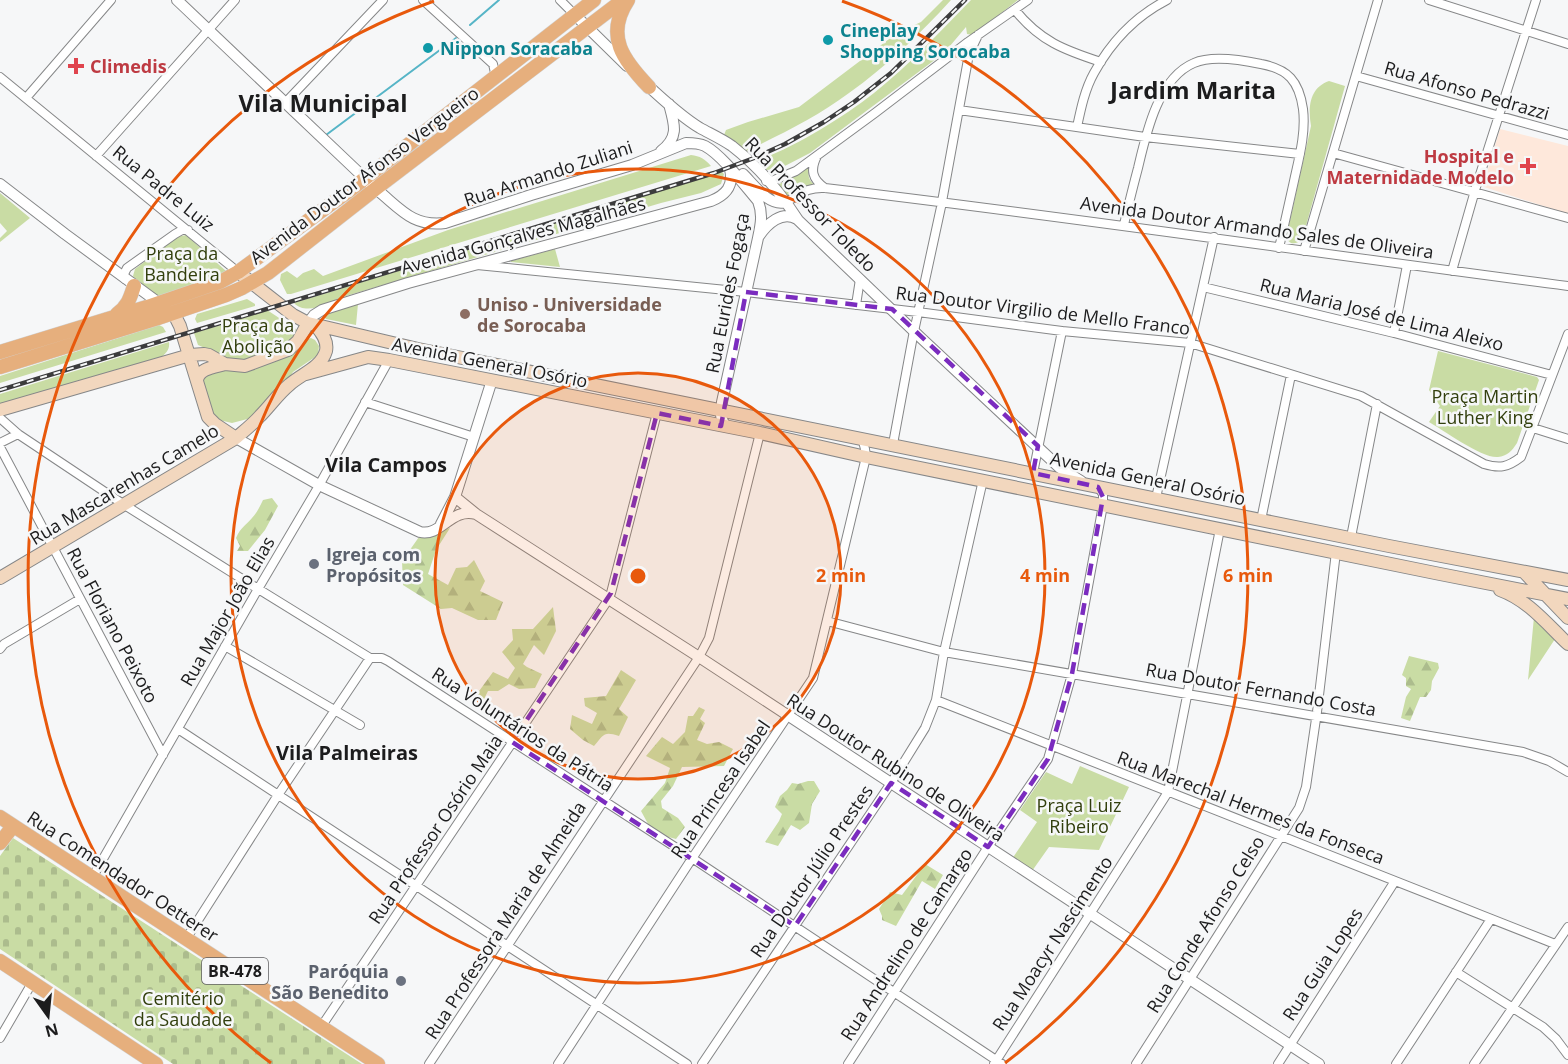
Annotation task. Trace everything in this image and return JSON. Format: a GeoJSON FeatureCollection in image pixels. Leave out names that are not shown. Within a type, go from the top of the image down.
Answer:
{"type":"FeatureCollection","features":[{"type":"Feature","properties":{"kind":"main road","name":"Avenida Doutor Afonso Vergueiro"},"geometry":{"type":"LineString","coordinates":[[0,352],[159,303],[220,282],[238,272],[365,178],[594,0]]}},
{"type":"Feature","properties":{"kind":"main road","name":"Avenida Doutor Afonso Vergueiro"},"geometry":{"type":"LineString","coordinates":[[0,367],[226,295],[252,283],[380,190],[623,0]]}},
{"type":"Feature","properties":{"kind":"main road"},"geometry":{"type":"LineString","coordinates":[[628,0],[618,23],[617,35],[620,48],[629,64],[649,87]]}},
{"type":"Feature","properties":{"kind":"main road"},"geometry":{"type":"LineString","coordinates":[[380,190],[381,177],[386,167],[399,152]]}},
{"type":"Feature","properties":{"kind":"main road","name":"Rua Padre Luiz"},"geometry":{"type":"LineString","coordinates":[[238,272],[309,327]]}},
{"type":"Feature","properties":{"kind":"main road"},"geometry":{"type":"LineString","coordinates":[[110,318],[129,303],[129,283]]}},
{"type":"Feature","properties":{"kind":"main road"},"geometry":{"type":"LineString","coordinates":[[159,303],[172,313],[180,326],[208,417],[236,438]]}},
{"type":"Feature","properties":{"kind":"main road"},"geometry":{"type":"LineString","coordinates":[[197,380],[202,371],[225,364],[245,366],[273,356],[292,346],[309,327],[326,342],[325,353],[306,374]]}},
{"type":"Feature","properties":{"kind":"main road","name":"Avenida General Osório"},"geometry":{"type":"LineString","coordinates":[[309,327],[1568,580]]}},
{"type":"Feature","properties":{"kind":"main road"},"geometry":{"type":"LineString","coordinates":[[389,360],[397,354],[418,349]]}},
{"type":"Feature","properties":{"kind":"main road"},"geometry":{"type":"LineString","coordinates":[[0,410],[190,355],[209,355],[225,364]]}},
{"type":"Feature","properties":{"kind":"main road","name":"Avenida General Osório"},"geometry":{"type":"LineString","coordinates":[[306,374],[368,357],[389,360],[760,433],[866,457],[1568,599]]}},
{"type":"Feature","properties":{"kind":"main road","name":"Rua Mascarenhas Camelo"},"geometry":{"type":"LineString","coordinates":[[0,578],[236,438],[258,419],[289,384],[306,374]]}},
{"type":"Feature","properties":{"kind":"main road"},"geometry":{"type":"LineString","coordinates":[[215,424],[234,426],[258,419]]}},
{"type":"Feature","properties":{"kind":"main road"},"geometry":{"type":"LineString","coordinates":[[1524,572],[1568,618]]}},
{"type":"Feature","properties":{"kind":"main road"},"geometry":{"type":"LineString","coordinates":[[1474,581],[1510,594],[1526,604],[1568,644]]}},
{"type":"Feature","properties":{"kind":"main road","name":"Rua Comendador Oetterer"},"geometry":{"type":"LineString","coordinates":[[0,817],[6,826],[92,878],[378,1064]]}},
{"type":"Feature","properties":{"kind":"main road"},"geometry":{"type":"LineString","coordinates":[[1,842],[6,826]]}},
{"type":"Feature","properties":{"kind":"main road"},"geometry":{"type":"LineString","coordinates":[[0,961],[156,1064]]}},
{"type":"Feature","properties":{"kind":"street"},"geometry":{"type":"LineString","coordinates":[[26,98],[111,0]]}},
{"type":"Feature","properties":{"kind":"street"},"geometry":{"type":"LineString","coordinates":[[177,0],[380,190]]}},
{"type":"Feature","properties":{"kind":"street"},"geometry":{"type":"LineString","coordinates":[[96,156],[236,0]]}},
{"type":"Feature","properties":{"kind":"street"},"geometry":{"type":"LineString","coordinates":[[285,103],[383,0]]}},
{"type":"Feature","properties":{"kind":"street"},"geometry":{"type":"LineString","coordinates":[[423,0],[493,64],[495,73],[493,80]]}},
{"type":"Feature","properties":{"kind":"street","name":"Rua Professor Toledo"},"geometry":{"type":"LineString","coordinates":[[560,0],[649,87],[705,131],[734,148],[767,180],[798,220],[1067,473],[1093,486]]}},
{"type":"Feature","properties":{"kind":"street"},"geometry":{"type":"LineString","coordinates":[[767,180],[782,178],[796,171],[978,35],[1029,0]]}},
{"type":"Feature","properties":{"kind":"street"},"geometry":{"type":"LineString","coordinates":[[1077,127],[1093,74],[1110,48],[1129,26],[1167,0]]}},
{"type":"Feature","properties":{"kind":"street"},"geometry":{"type":"LineString","coordinates":[[1304,251],[1378,0]]}},
{"type":"Feature","properties":{"kind":"street"},"geometry":{"type":"LineString","coordinates":[[1429,0],[1568,44]]}},
{"type":"Feature","properties":{"kind":"street"},"geometry":{"type":"LineString","coordinates":[[1452,271],[1474,192],[1536,0]]}},
{"type":"Feature","properties":{"kind":"street"},"geometry":{"type":"LineString","coordinates":[[1015,10],[1027,24],[1052,44],[1101,62]]}},
{"type":"Feature","properties":{"kind":"street"},"geometry":{"type":"LineString","coordinates":[[893,444],[971,47],[978,35]]}},
{"type":"Feature","properties":{"kind":"street"},"geometry":{"type":"LineString","coordinates":[[959,49],[968,65]]}},
{"type":"Feature","properties":{"kind":"street"},"geometry":{"type":"LineString","coordinates":[[1124,225],[1151,117],[1176,75],[1194,63],[1202,61],[1219,58],[1249,61],[1275,66],[1283,71],[1297,87],[1303,107],[1304,121],[1300,154],[1279,248]]}},
{"type":"Feature","properties":{"kind":"street","name":"Rua Afonso Pedrazzi"},"geometry":{"type":"LineString","coordinates":[[1356,75],[1568,135]]}},
{"type":"Feature","properties":{"kind":"street","name":"Rua Padre Luiz"},"geometry":{"type":"LineString","coordinates":[[0,77],[238,272]]}},
{"type":"Feature","properties":{"kind":"street"},"geometry":{"type":"LineString","coordinates":[[654,156],[669,145],[673,138],[674,123],[669,104]]}},
{"type":"Feature","properties":{"kind":"street"},"geometry":{"type":"LineString","coordinates":[[959,110],[1145,137],[1300,154]]}},
{"type":"Feature","properties":{"kind":"street","name":"Rua Armando Zuliani"},"geometry":{"type":"LineString","coordinates":[[380,190],[404,214],[418,222],[446,223],[632,165],[686,143],[705,131]]}},
{"type":"Feature","properties":{"kind":"street"},"geometry":{"type":"LineString","coordinates":[[686,143],[696,141],[711,146],[771,201],[782,204],[804,191],[825,188]]}},
{"type":"Feature","properties":{"kind":"street","name":"Rua Professor Toledo"},"geometry":{"type":"LineString","coordinates":[[686,143],[705,146],[716,154],[745,187]]}},
{"type":"Feature","properties":{"kind":"street"},"geometry":{"type":"LineString","coordinates":[[1333,153],[1568,218]]}},
{"type":"Feature","properties":{"kind":"street"},"geometry":{"type":"LineString","coordinates":[[818,155],[814,162],[814,178],[825,188]]}},
{"type":"Feature","properties":{"kind":"street","name":"Avenida Gonçalves Magalhães"},"geometry":{"type":"LineString","coordinates":[[309,327],[314,315],[322,310],[408,283],[711,201],[723,195],[730,187],[732,177],[730,168]]}},
{"type":"Feature","properties":{"kind":"street"},"geometry":{"type":"LineString","coordinates":[[0,184],[129,283],[159,303]]}},
{"type":"Feature","properties":{"kind":"street","name":"Rua Eurides Fogaça"},"geometry":{"type":"LineString","coordinates":[[721,410],[762,219],[758,201],[745,187]]}},
{"type":"Feature","properties":{"kind":"street","name":"Avenida Doutor Armando Sales de Oliveira"},"geometry":{"type":"LineString","coordinates":[[825,188],[1124,225],[1568,286]]}},
{"type":"Feature","properties":{"kind":"street"},"geometry":{"type":"LineString","coordinates":[[758,238],[766,227],[777,219],[787,216],[798,220]]}},
{"type":"Feature","properties":{"kind":"street"},"geometry":{"type":"LineString","coordinates":[[129,283],[124,274],[127,268],[175,234],[188,230]]}},
{"type":"Feature","properties":{"kind":"street"},"geometry":{"type":"LineString","coordinates":[[1156,498],[1214,237]]}},
{"type":"Feature","properties":{"kind":"street","name":"Rua Doutor Virgilio de Mello Franco"},"geometry":{"type":"LineString","coordinates":[[476,265],[746,292],[1062,331],[1190,343],[1361,396],[1484,464],[1494,467],[1511,464],[1521,457],[1533,428]]}},
{"type":"Feature","properties":{"kind":"street"},"geometry":{"type":"LineString","coordinates":[[1394,333],[1407,265]]}},
{"type":"Feature","properties":{"kind":"street"},"geometry":{"type":"LineString","coordinates":[[856,305],[860,279]]}},
{"type":"Feature","properties":{"kind":"street","name":"Rua Maria José de Lima Aleixo"},"geometry":{"type":"LineString","coordinates":[[1203,287],[1394,333],[1552,375]]}},
{"type":"Feature","properties":{"kind":"street"},"geometry":{"type":"LineString","coordinates":[[1033,473],[1062,331]]}},
{"type":"Feature","properties":{"kind":"street"},"geometry":{"type":"LineString","coordinates":[[1568,334],[1533,428],[1568,439]]}},
{"type":"Feature","properties":{"kind":"street","name":"Rua Major João Elias"},"geometry":{"type":"LineString","coordinates":[[92,878],[389,360]]}},
{"type":"Feature","properties":{"kind":"street"},"geometry":{"type":"LineString","coordinates":[[1261,520],[1291,375]]}},
{"type":"Feature","properties":{"kind":"street"},"geometry":{"type":"LineString","coordinates":[[439,527],[455,497],[492,380]]}},
{"type":"Feature","properties":{"kind":"street"},"geometry":{"type":"LineString","coordinates":[[364,402],[474,437]]}},
{"type":"Feature","properties":{"kind":"street"},"geometry":{"type":"LineString","coordinates":[[1351,537],[1377,404]]}},
{"type":"Feature","properties":{"kind":"street"},"geometry":{"type":"LineString","coordinates":[[721,410],[722,422],[727,427]]}},
{"type":"Feature","properties":{"kind":"street","name":"Rua Professor Osório Maia"},"geometry":{"type":"LineString","coordinates":[[321,1027],[608,600],[657,413]]}},
{"type":"Feature","properties":{"kind":"street","name":"Rua Voluntários da Pátria"},"geometry":{"type":"LineString","coordinates":[[0,418],[18,434],[123,504],[258,589],[370,657],[388,661],[692,858],[997,1063]]}},
{"type":"Feature","properties":{"kind":"street","name":"Rua Professora Maria de Almeida"},"geometry":{"type":"LineString","coordinates":[[429,1064],[699,657],[709,638],[760,433]]}},
{"type":"Feature","properties":{"kind":"street"},"geometry":{"type":"LineString","coordinates":[[0,445],[18,434]]}},
{"type":"Feature","properties":{"kind":"street"},"geometry":{"type":"LineString","coordinates":[[236,438],[319,485],[420,532],[427,534],[434,531],[463,513],[476,514]]}},
{"type":"Feature","properties":{"kind":"street","name":"Rua Princesa Isabel"},"geometry":{"type":"LineString","coordinates":[[558,1064],[813,678],[866,457],[862,438]]}},
{"type":"Feature","properties":{"kind":"street","name":"Rua Floriano Peixoto"},"geometry":{"type":"LineString","coordinates":[[0,445],[163,756]]}},
{"type":"Feature","properties":{"kind":"street","name":"Rua Doutor Júlio Prestes"},"geometry":{"type":"LineString","coordinates":[[702,1064],[891,783],[925,728],[936,700],[944,652],[983,480]]}},
{"type":"Feature","properties":{"kind":"street"},"geometry":{"type":"LineString","coordinates":[[1093,486],[1103,494],[1103,505]]}},
{"type":"Feature","properties":{"kind":"street","name":"Rua Doutor Rubino de Oliveira"},"geometry":{"type":"LineString","coordinates":[[455,497],[476,514],[699,657],[1319,1064]]}},
{"type":"Feature","properties":{"kind":"street","name":"Rua Andrelino de Camargo"},"geometry":{"type":"LineString","coordinates":[[848,1064],[988,847],[1048,759],[1072,674],[1103,505]]}},
{"type":"Feature","properties":{"kind":"street","name":"Rua Moacyr Nascimento"},"geometry":{"type":"LineString","coordinates":[[997,1063],[1089,913],[1168,792],[1220,529]]}},
{"type":"Feature","properties":{"kind":"street","name":"Rua Conde Afonso Celso"},"geometry":{"type":"LineString","coordinates":[[1136,1064],[1299,808],[1306,787],[1336,552]]}},
{"type":"Feature","properties":{"kind":"street"},"geometry":{"type":"LineString","coordinates":[[0,649],[4,644],[80,599]]}},
{"type":"Feature","properties":{"kind":"street","name":"Rua Doutor Fernando Costa"},"geometry":{"type":"LineString","coordinates":[[827,621],[944,652],[1523,752],[1550,760],[1568,772]]}},
{"type":"Feature","properties":{"kind":"street"},"geometry":{"type":"LineString","coordinates":[[225,646],[360,725]]}},
{"type":"Feature","properties":{"kind":"street"},"geometry":{"type":"LineString","coordinates":[[186,939],[370,657]]}},
{"type":"Feature","properties":{"kind":"street","name":"Rua Marechal Hermes da Fonseca"},"geometry":{"type":"LineString","coordinates":[[936,700],[1555,944]]}},
{"type":"Feature","properties":{"kind":"street"},"geometry":{"type":"LineString","coordinates":[[178,729],[687,1064]]}},
{"type":"Feature","properties":{"kind":"street","name":"Rua Guia Lopes"},"geometry":{"type":"LineString","coordinates":[[1278,1064],[1395,881]]}},
{"type":"Feature","properties":{"kind":"street"},"geometry":{"type":"LineString","coordinates":[[1396,1064],[1491,919]]}},
{"type":"Feature","properties":{"kind":"street"},"geometry":{"type":"LineString","coordinates":[[1474,1064],[1568,927]]}},
{"type":"Feature","properties":{"kind":"street"},"geometry":{"type":"LineString","coordinates":[[1456,972],[1543,1027],[1568,1055]]}},
{"type":"Feature","properties":{"kind":"street"},"geometry":{"type":"LineString","coordinates":[[0,1038],[32,983]]}},
{"type":"Feature","properties":{"kind":"highlighted area"},"geometry":{"type":"Polygon","coordinates":[[[746,292],[892,309],[1038,446],[1033,473],[1098,487],[1103,497],[1072,674],[1048,759],[988,847],[891,783],[795,926],[512,742],[611,593],[657,413],[721,426],[746,292]]]}},
{"type":"Feature","properties":{"kind":"shaded area","name":"Hospital e Maternidade Modelo"},"geometry":{"type":"Polygon","coordinates":[[[1500,129],[1568,146],[1568,214],[1484,187],[1500,129]]]}},
{"type":"Feature","properties":{"kind":"green space"},"geometry":{"type":"Polygon","coordinates":[[[943,0],[951,0],[903,49],[837,102],[745,152],[724,135],[726,130],[799,107],[897,33],[921,22],[943,0]]]}},
{"type":"Feature","properties":{"kind":"green space"},"geometry":{"type":"Polygon","coordinates":[[[971,0],[1018,0],[973,35],[967,34],[966,27],[944,53],[810,153],[779,169],[766,170],[754,162],[800,141],[861,103],[912,60],[971,0]]]}},
{"type":"Feature","properties":{"kind":"green space"},"geometry":{"type":"Polygon","coordinates":[[[1329,81],[1345,86],[1304,233],[1299,241],[1291,243],[1287,240],[1287,234],[1311,126],[1311,99],[1317,88],[1329,81]]]}},
{"type":"Feature","properties":{"kind":"green space"},"geometry":{"type":"Polygon","coordinates":[[[691,155],[702,158],[711,166],[291,294],[287,294],[280,280],[281,274],[287,271],[297,278],[314,269],[323,276],[448,230],[691,155]]]}},
{"type":"Feature","properties":{"kind":"green space"},"geometry":{"type":"Polygon","coordinates":[[[809,167],[809,177],[815,185],[802,188],[787,197],[776,186],[809,167]]]}},
{"type":"Feature","properties":{"kind":"green space"},"geometry":{"type":"Polygon","coordinates":[[[722,172],[724,174],[721,184],[701,193],[339,298],[316,308],[299,307],[294,303],[722,172]]]}},
{"type":"Feature","properties":{"kind":"green space"},"geometry":{"type":"Polygon","coordinates":[[[0,193],[30,218],[0,242],[0,238],[7,231],[0,223],[0,193]]]}},
{"type":"Feature","properties":{"kind":"green space","name":"Praça da Bandeira"},"geometry":{"type":"Polygon","coordinates":[[[186,235],[226,271],[215,277],[158,296],[135,279],[133,276],[135,269],[177,237],[186,235]]]}},
{"type":"Feature","properties":{"kind":"green space"},"geometry":{"type":"Polygon","coordinates":[[[555,249],[560,267],[511,262],[511,261],[555,249]]]}},
{"type":"Feature","properties":{"kind":"green space"},"geometry":{"type":"Polygon","coordinates":[[[247,299],[255,306],[197,323],[195,319],[197,314],[247,299]]]}},
{"type":"Feature","properties":{"kind":"green space"},"geometry":{"type":"Polygon","coordinates":[[[358,304],[356,325],[324,317],[327,312],[358,304]]]}},
{"type":"Feature","properties":{"kind":"green space","name":"Praça da Abolição"},"geometry":{"type":"Polygon","coordinates":[[[267,310],[296,329],[295,336],[287,344],[269,354],[237,362],[198,345],[194,333],[267,310]]]}},
{"type":"Feature","properties":{"kind":"green space"},"geometry":{"type":"Polygon","coordinates":[[[159,325],[166,332],[0,383],[0,376],[159,325]]]}},
{"type":"Feature","properties":{"kind":"green space"},"geometry":{"type":"Polygon","coordinates":[[[311,338],[319,346],[318,355],[293,372],[287,382],[255,417],[232,423],[219,420],[207,411],[203,374],[311,338]]]}},
{"type":"Feature","properties":{"kind":"green space"},"geometry":{"type":"Polygon","coordinates":[[[169,342],[166,353],[160,359],[0,405],[0,394],[169,342]]]}},
{"type":"Feature","properties":{"kind":"green space","name":"Praça Martin Luther King"},"geometry":{"type":"Polygon","coordinates":[[[1438,351],[1537,377],[1539,380],[1517,443],[1507,454],[1498,457],[1483,454],[1429,422],[1440,406],[1429,390],[1438,351]]]}},
{"type":"Feature","properties":{"kind":"green space"},"geometry":{"type":"Polygon","coordinates":[[[272,498],[278,506],[265,530],[248,551],[237,551],[240,546],[236,538],[240,531],[255,514],[263,500],[272,498]]]}},
{"type":"Feature","properties":{"kind":"green space"},"geometry":{"type":"Polygon","coordinates":[[[450,528],[436,550],[428,574],[448,585],[456,568],[467,567],[474,560],[485,581],[480,591],[503,602],[496,620],[478,620],[452,608],[441,609],[403,585],[402,561],[419,537],[450,528]]]}},
{"type":"Feature","properties":{"kind":"green space"},"geometry":{"type":"Polygon","coordinates":[[[553,607],[556,631],[544,655],[534,645],[523,664],[542,674],[535,688],[519,689],[509,684],[498,691],[488,691],[483,701],[474,698],[493,672],[508,679],[515,668],[502,652],[513,640],[512,629],[533,629],[553,607]]]}},
{"type":"Feature","properties":{"kind":"green space"},"geometry":{"type":"Polygon","coordinates":[[[1534,617],[1555,639],[1528,680],[1534,617]]]}},
{"type":"Feature","properties":{"kind":"green space"},"geometry":{"type":"Polygon","coordinates":[[[1409,656],[1438,663],[1439,668],[1432,681],[1431,690],[1426,697],[1420,697],[1410,721],[1401,718],[1406,697],[1411,689],[1406,686],[1406,678],[1402,675],[1409,656]]]}},
{"type":"Feature","properties":{"kind":"green space"},"geometry":{"type":"Polygon","coordinates":[[[621,670],[636,680],[619,709],[628,717],[619,736],[605,735],[594,746],[570,729],[572,715],[592,724],[597,713],[585,706],[584,698],[606,696],[621,670]]]}},
{"type":"Feature","properties":{"kind":"green space"},"geometry":{"type":"Polygon","coordinates":[[[699,707],[705,710],[700,719],[705,723],[697,740],[707,744],[719,742],[733,749],[724,766],[682,767],[673,786],[661,801],[662,808],[678,818],[685,827],[676,839],[653,833],[641,811],[665,783],[670,768],[646,756],[662,737],[673,744],[685,732],[688,716],[693,716],[699,707]]]}},
{"type":"Feature","properties":{"kind":"green space","name":"Praça Luiz Ribeiro"},"geometry":{"type":"Polygon","coordinates":[[[1080,766],[1129,787],[1099,850],[1049,847],[1032,871],[1012,859],[1037,822],[1020,810],[1046,772],[1072,784],[1080,766]]]}},
{"type":"Feature","properties":{"kind":"green space"},"geometry":{"type":"Polygon","coordinates":[[[814,781],[820,791],[812,804],[809,823],[800,830],[791,825],[778,846],[765,842],[782,814],[775,807],[780,796],[792,783],[814,781]]]}},
{"type":"Feature","properties":{"kind":"green space","name":"Cemitério da Saudade"},"geometry":{"type":"Polygon","coordinates":[[[13,838],[362,1064],[173,1064],[0,949],[0,856],[13,838]]]}},
{"type":"Feature","properties":{"kind":"green space"},"geometry":{"type":"Polygon","coordinates":[[[925,864],[943,875],[935,889],[922,881],[896,926],[882,920],[879,909],[890,892],[902,895],[925,864]]]}},
{"type":"Feature","properties":{"kind":"waterway"},"geometry":{"type":"LineString","coordinates":[[470,25],[499,0]]}},
{"type":"Feature","properties":{"kind":"waterway"},"geometry":{"type":"LineString","coordinates":[[326,135],[456,38]]}},
{"type":"Feature","properties":{"kind":"railway"},"geometry":{"type":"LineString","coordinates":[[0,390],[714,173],[754,158],[785,144],[854,102],[891,73],[965,0]]}},
{"type":"Feature","properties":{"kind":"place","name":"Cineplay Shopping Sorocaba"},"geometry":{"type":"Point","coordinates":[828,40]}},
{"type":"Feature","properties":{"kind":"place","name":"Nippon Soracaba"},"geometry":{"type":"Point","coordinates":[428,48]}},
{"type":"Feature","properties":{"kind":"place","name":"Climedis"},"geometry":{"type":"Point","coordinates":[76,66]}},
{"type":"Feature","properties":{"kind":"place","name":"Hospital e Maternidade Modelo"},"geometry":{"type":"Point","coordinates":[1528,166]}},
{"type":"Feature","properties":{"kind":"place","name":"Uniso - Universidade de Sorocaba"},"geometry":{"type":"Point","coordinates":[465,314]}},
{"type":"Feature","properties":{"kind":"place","name":"Igreja com Propósitos"},"geometry":{"type":"Point","coordinates":[314,564]}},
{"type":"Feature","properties":{"kind":"place","name":"Paróquia São Benedito"},"geometry":{"type":"Point","coordinates":[401,981]}},
{"type":"Feature","properties":{"kind":"district","name":"Jardim Marita"},"geometry":{"type":"Point","coordinates":[1193,89]}},
{"type":"Feature","properties":{"kind":"district","name":"Vila Municipal"},"geometry":{"type":"Point","coordinates":[323,102]}},
{"type":"Feature","properties":{"kind":"district","name":"Vila Campos"},"geometry":{"type":"Point","coordinates":[386,464]}},
{"type":"Feature","properties":{"kind":"district","name":"Vila Palmeiras"},"geometry":{"type":"Point","coordinates":[347,752]}}]}
